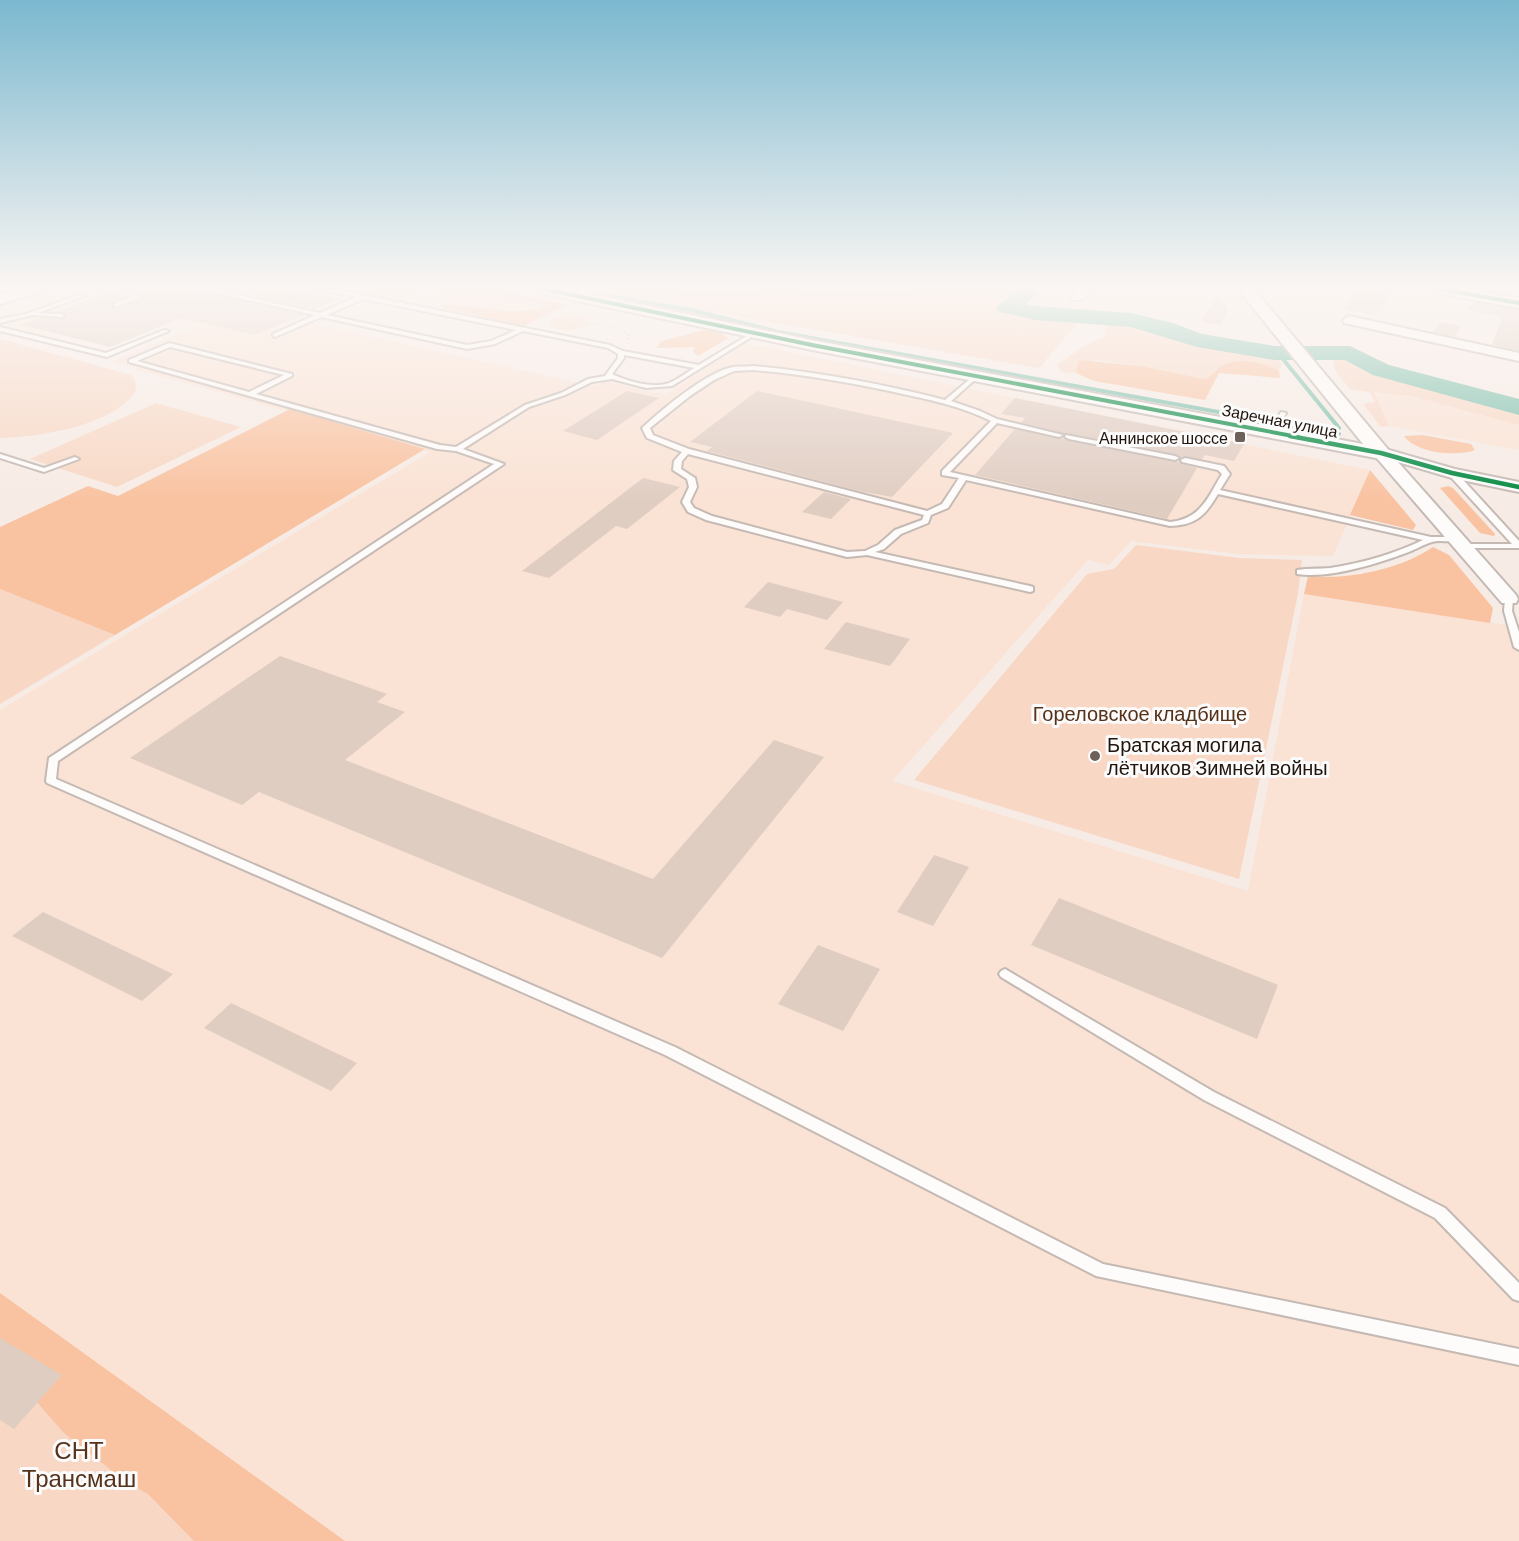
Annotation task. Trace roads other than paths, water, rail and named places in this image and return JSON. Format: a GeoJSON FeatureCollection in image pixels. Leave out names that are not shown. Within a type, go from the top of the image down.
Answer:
{"type":"FeatureCollection","features":[{"type":"Feature","properties":{"kind":"street","name":"Заречная улица"},"geometry":{"type":"LineString","coordinates":[[897,360],[1380,453]]}},
{"type":"Feature","properties":{"kind":"street"},"geometry":{"type":"LineString","coordinates":[[1304,360],[1380,453],[1509,599]]}},
{"type":"Feature","properties":{"kind":"street"},"geometry":{"type":"LineString","coordinates":[[1380,453],[1452,473],[1519,487]]}},
{"type":"Feature","properties":{"kind":"lane"},"geometry":{"type":"LineString","coordinates":[[134,360],[131,361],[440,447],[457,449],[500,464],[53,760],[51,781],[670,1051],[1101,1271],[1519,1357]]}},
{"type":"Feature","properties":{"kind":"lane"},"geometry":{"type":"LineString","coordinates":[[229,360],[290,375],[250,394]]}},
{"type":"Feature","properties":{"kind":"lane"},"geometry":{"type":"LineString","coordinates":[[619,360],[609,369],[608,375],[660,387],[670,385],[710,360]]}},
{"type":"Feature","properties":{"kind":"lane"},"geometry":{"type":"LineString","coordinates":[[663,360],[700,366]]}},
{"type":"Feature","properties":{"kind":"lane"},"geometry":{"type":"LineString","coordinates":[[963,478],[945,506],[928,514],[686,451],[650,436],[645,428],[677,402],[725,372],[736,369],[810,375],[948,401],[987,415],[995,421],[1059,435]]}},
{"type":"Feature","properties":{"kind":"lane"},"geometry":{"type":"LineString","coordinates":[[948,401],[977,375]]}},
{"type":"Feature","properties":{"kind":"lane"},"geometry":{"type":"LineString","coordinates":[[457,449],[527,406],[563,394],[590,380],[613,377]]}},
{"type":"Feature","properties":{"kind":"lane"},"geometry":{"type":"LineString","coordinates":[[1273,432],[1283,413]]}},
{"type":"Feature","properties":{"kind":"lane"},"geometry":{"type":"LineString","coordinates":[[995,421],[945,473],[1170,524],[1186,525],[1197,519],[1226,474],[1221,468],[1185,460]]}},
{"type":"Feature","properties":{"kind":"lane"},"geometry":{"type":"LineString","coordinates":[[1069,436],[1175,458]]}},
{"type":"Feature","properties":{"kind":"lane"},"geometry":{"type":"LineString","coordinates":[[686,451],[678,461],[677,470],[691,478],[693,487],[686,501],[691,510],[709,518],[847,555],[867,553],[881,547],[898,532],[926,521],[928,514]]}},
{"type":"Feature","properties":{"kind":"lane"},"geometry":{"type":"LineString","coordinates":[[0,456],[44,470],[75,459]]}},
{"type":"Feature","properties":{"kind":"lane"},"geometry":{"type":"LineString","coordinates":[[1452,473],[1519,546]]}},
{"type":"Feature","properties":{"kind":"lane"},"geometry":{"type":"LineString","coordinates":[[1215,491],[1431,539],[1458,543],[1519,546]]}},
{"type":"Feature","properties":{"kind":"lane"},"geometry":{"type":"LineString","coordinates":[[1300,572],[1317,573],[1409,551],[1431,539]]}},
{"type":"Feature","properties":{"kind":"lane"},"geometry":{"type":"LineString","coordinates":[[867,553],[1030,589]]}},
{"type":"Feature","properties":{"kind":"lane"},"geometry":{"type":"LineString","coordinates":[[1509,599],[1508,611],[1519,647]]}},
{"type":"Feature","properties":{"kind":"lane"},"geometry":{"type":"LineString","coordinates":[[1005,974],[1209,1096],[1440,1214],[1519,1294]]}},
{"type":"Feature","properties":{"kind":"waterway"},"geometry":{"type":"LineString","coordinates":[[932,360],[1268,421]]}},
{"type":"Feature","properties":{"kind":"waterway"},"geometry":{"type":"LineString","coordinates":[[1284,360],[1339,428]]}},
{"type":"Feature","properties":{"kind":"waterway"},"geometry":{"type":"LineString","coordinates":[[1363,360],[1381,370],[1519,407]]}},
{"type":"Feature","properties":{"kind":"waterway"},"geometry":{"type":"LineString","coordinates":[[1289,425],[1339,434]]}},
{"type":"Feature","properties":{"kind":"place","name":"Аннинское шоссе"},"geometry":{"type":"Point","coordinates":[1240,437]}},
{"type":"Feature","properties":{"kind":"place","name":"Братская могила лётчиков Зимней войны"},"geometry":{"type":"Point","coordinates":[1095,756]}},
{"type":"Feature","properties":{"kind":"park label","name":"Гореловское кладбище"},"geometry":{"type":"Point","coordinates":[1140,713]}},
{"type":"Feature","properties":{"kind":"park label","name":"СНТ Трансмаш"},"geometry":{"type":"Point","coordinates":[79,1463]}}]}
